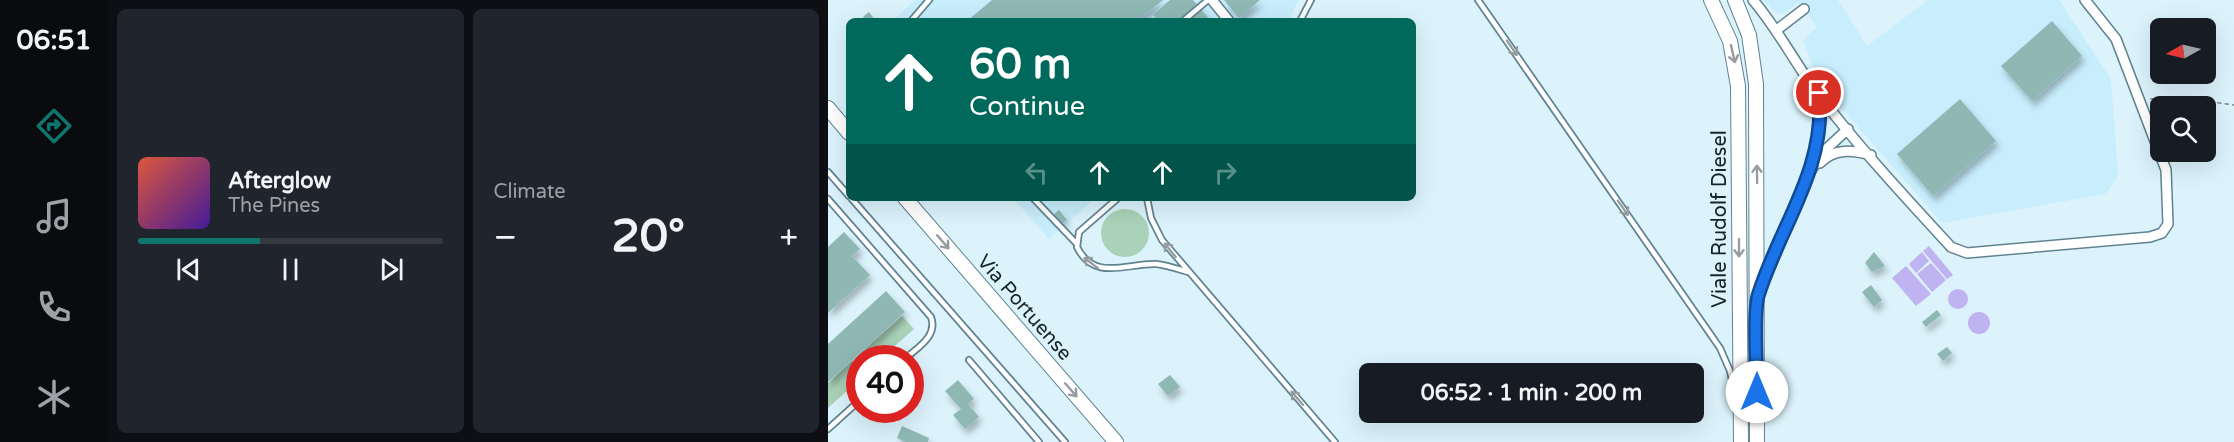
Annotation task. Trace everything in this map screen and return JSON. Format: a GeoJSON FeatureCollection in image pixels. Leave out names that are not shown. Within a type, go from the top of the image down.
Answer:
{"type":"FeatureCollection","features":[{"type":"Feature","properties":{"kind":"street"},"geometry":{"type":"LineString","coordinates":[[1210,0],[1226,18]]}},
{"type":"Feature","properties":{"kind":"street","name":"Viale Rudolf Diesel"},"geometry":{"type":"LineString","coordinates":[[1711,0],[1730,41],[1738,86],[1741,442]]}},
{"type":"Feature","properties":{"kind":"street","name":"Viale Rudolf Diesel"},"geometry":{"type":"LineString","coordinates":[[1735,0],[1749,35],[1755,71],[1759,442]]}},
{"type":"Feature","properties":{"kind":"street"},"geometry":{"type":"LineString","coordinates":[[1753,0],[1778,29],[1819,93],[1848,129],[1951,248],[1967,253],[2150,237],[2162,233],[2168,224],[2166,170],[2114,35],[2085,0]]}},
{"type":"Feature","properties":{"kind":"street"},"geometry":{"type":"LineString","coordinates":[[1778,29],[1804,9]]}},
{"type":"Feature","properties":{"kind":"street"},"geometry":{"type":"LineString","coordinates":[[1758,298],[1810,172],[1820,131],[1819,93]]}},
{"type":"Feature","properties":{"kind":"street"},"geometry":{"type":"LineString","coordinates":[[828,108],[846,129]]}},
{"type":"Feature","properties":{"kind":"street"},"geometry":{"type":"LineString","coordinates":[[1810,172],[1824,151],[1848,129]]}},
{"type":"Feature","properties":{"kind":"street"},"geometry":{"type":"LineString","coordinates":[[1810,172],[1824,158],[1834,153],[1851,151],[1871,155]]}},
{"type":"Feature","properties":{"kind":"street","name":"Via Portuense"},"geometry":{"type":"LineString","coordinates":[[908,201],[1116,442]]}},
{"type":"Feature","properties":{"kind":"lane"},"geometry":{"type":"LineString","coordinates":[[913,18],[931,0]]}},
{"type":"Feature","properties":{"kind":"lane"},"geometry":{"type":"LineString","coordinates":[[1187,18],[1210,0]]}},
{"type":"Feature","properties":{"kind":"lane"},"geometry":{"type":"LineString","coordinates":[[1302,18],[1311,0]]}},
{"type":"Feature","properties":{"kind":"lane"},"geometry":{"type":"LineString","coordinates":[[1478,0],[1720,348],[1730,371],[1741,425]]}},
{"type":"Feature","properties":{"kind":"lane"},"geometry":{"type":"LineString","coordinates":[[828,172],[846,192]]}},
{"type":"Feature","properties":{"kind":"lane"},"geometry":{"type":"LineString","coordinates":[[828,199],[931,317],[933,328],[929,336],[920,345]]}},
{"type":"Feature","properties":{"kind":"lane"},"geometry":{"type":"LineString","coordinates":[[854,201],[1065,442]]}},
{"type":"Feature","properties":{"kind":"lane"},"geometry":{"type":"LineString","coordinates":[[1036,201],[1077,244],[1087,260],[1100,269],[1155,264],[1188,272]]}},
{"type":"Feature","properties":{"kind":"lane"},"geometry":{"type":"LineString","coordinates":[[1077,244],[1082,229],[1115,201]]}},
{"type":"Feature","properties":{"kind":"lane"},"geometry":{"type":"LineString","coordinates":[[1147,201],[1150,218],[1158,235],[1335,442]]}},
{"type":"Feature","properties":{"kind":"lane"},"geometry":{"type":"LineString","coordinates":[[969,360],[1040,442]]}},
{"type":"Feature","properties":{"kind":"lane"},"geometry":{"type":"LineString","coordinates":[[828,429],[846,413]]}},
{"type":"Feature","properties":{"kind":"path"},"geometry":{"type":"LineString","coordinates":[[2141,103],[2153,98],[2181,98],[2234,105]]}},
{"type":"Feature","properties":{"kind":"shaded area"},"geometry":{"type":"Polygon","coordinates":[[[914,0],[1299,0],[1290,18],[896,18],[914,0]]]}},
{"type":"Feature","properties":{"kind":"shaded area"},"geometry":{"type":"Polygon","coordinates":[[[1763,0],[1838,0],[1867,46],[1928,0],[2059,0],[2111,79],[2118,176],[2105,194],[1942,223],[1809,71],[1813,66],[1803,40],[1817,27],[1798,2],[1784,14],[1776,13],[1763,0]]]}},
{"type":"Feature","properties":{"kind":"shaded area"},"geometry":{"type":"Polygon","coordinates":[[[1016,201],[1093,201],[1049,239],[1016,201]]]}},
{"type":"Feature","properties":{"kind":"shaded area"},"geometry":{"type":"Polygon","coordinates":[[[1929,246],[1953,275],[1947,279],[1923,251],[1929,246]]]}},
{"type":"Feature","properties":{"kind":"shaded area"},"geometry":{"type":"Polygon","coordinates":[[[1922,252],[1929,261],[1916,273],[1909,264],[1922,252]]]}},
{"type":"Feature","properties":{"kind":"shaded area"},"geometry":{"type":"Polygon","coordinates":[[[1931,263],[1946,280],[1932,292],[1917,274],[1931,263]]]}},
{"type":"Feature","properties":{"kind":"shaded area"},"geometry":{"type":"Polygon","coordinates":[[[1906,266],[1931,294],[1916,306],[1892,278],[1906,266]]]}},
{"type":"Feature","properties":{"kind":"shaded area"},"geometry":{"type":"Polygon","coordinates":[[[1958,289],[1965,292],[1968,299],[1965,306],[1958,309],[1951,306],[1948,299],[1951,292],[1958,289]]]}},
{"type":"Feature","properties":{"kind":"shaded area"},"geometry":{"type":"Polygon","coordinates":[[[1979,312],[1989,319],[1990,323],[1983,333],[1979,334],[1969,327],[1968,323],[1975,313],[1979,312]]]}},
{"type":"Feature","properties":{"kind":"green space"},"geometry":{"type":"Polygon","coordinates":[[[1120,209],[1130,209],[1145,219],[1149,233],[1145,247],[1139,253],[1130,257],[1120,257],[1105,247],[1101,238],[1101,228],[1111,213],[1120,209]]]}},
{"type":"Feature","properties":{"kind":"green space"},"geometry":{"type":"Polygon","coordinates":[[[902,316],[914,329],[896,345],[870,345],[902,316]]]}},
{"type":"Feature","properties":{"kind":"green space"},"geometry":{"type":"Polygon","coordinates":[[[846,366],[846,392],[828,408],[828,383],[846,366]]]}},
{"type":"Feature","properties":{"kind":"building"},"geometry":{"type":"Polygon","coordinates":[[[992,0],[1163,0],[1141,18],[971,18],[992,0]]]}},
{"type":"Feature","properties":{"kind":"building"},"geometry":{"type":"Polygon","coordinates":[[[1170,0],[1193,0],[1208,18],[1156,18],[1153,15],[1170,0]]]}},
{"type":"Feature","properties":{"kind":"building"},"geometry":{"type":"Polygon","coordinates":[[[1224,0],[1260,0],[1239,18],[1224,0]]]}},
{"type":"Feature","properties":{"kind":"building"},"geometry":{"type":"Polygon","coordinates":[[[869,12],[874,18],[864,18],[869,12]]]}},
{"type":"Feature","properties":{"kind":"building"},"geometry":{"type":"Polygon","coordinates":[[[2052,21],[2082,56],[2032,101],[2001,66],[2052,21]]]}},
{"type":"Feature","properties":{"kind":"building"},"geometry":{"type":"Polygon","coordinates":[[[1960,99],[1996,141],[1933,196],[1897,154],[1960,99]]]}},
{"type":"Feature","properties":{"kind":"building"},"geometry":{"type":"Polygon","coordinates":[[[1059,210],[1067,220],[1062,224],[1054,214],[1059,210]]]}},
{"type":"Feature","properties":{"kind":"building"},"geometry":{"type":"Polygon","coordinates":[[[844,232],[860,249],[852,256],[870,275],[828,313],[828,247],[844,232]]]}},
{"type":"Feature","properties":{"kind":"building"},"geometry":{"type":"Polygon","coordinates":[[[1874,252],[1885,266],[1872,272],[1865,263],[1874,252]]]}},
{"type":"Feature","properties":{"kind":"building"},"geometry":{"type":"Polygon","coordinates":[[[1871,285],[1882,300],[1874,307],[1862,292],[1871,285]]]}},
{"type":"Feature","properties":{"kind":"building"},"geometry":{"type":"Polygon","coordinates":[[[886,291],[905,312],[869,345],[846,345],[846,366],[828,382],[828,344],[886,291]]]}},
{"type":"Feature","properties":{"kind":"building"},"geometry":{"type":"Polygon","coordinates":[[[1937,310],[1941,315],[1926,327],[1922,322],[1937,310]]]}},
{"type":"Feature","properties":{"kind":"building"},"geometry":{"type":"Polygon","coordinates":[[[1947,347],[1952,353],[1943,361],[1937,354],[1947,347]]]}},
{"type":"Feature","properties":{"kind":"building"},"geometry":{"type":"Polygon","coordinates":[[[1170,375],[1180,387],[1168,396],[1158,384],[1170,375]]]}},
{"type":"Feature","properties":{"kind":"building"},"geometry":{"type":"Polygon","coordinates":[[[958,380],[974,399],[968,404],[979,417],[965,429],[953,415],[961,409],[945,391],[958,380]]]}},
{"type":"Feature","properties":{"kind":"building"},"geometry":{"type":"Polygon","coordinates":[[[902,426],[929,438],[928,442],[905,442],[897,438],[902,426]]]}},
{"type":"Feature","properties":{"kind":"route"},"geometry":{"type":"LineString","coordinates":[[1757,392],[1758,298],[1810,172],[1820,131],[1819,93]]}}]}
